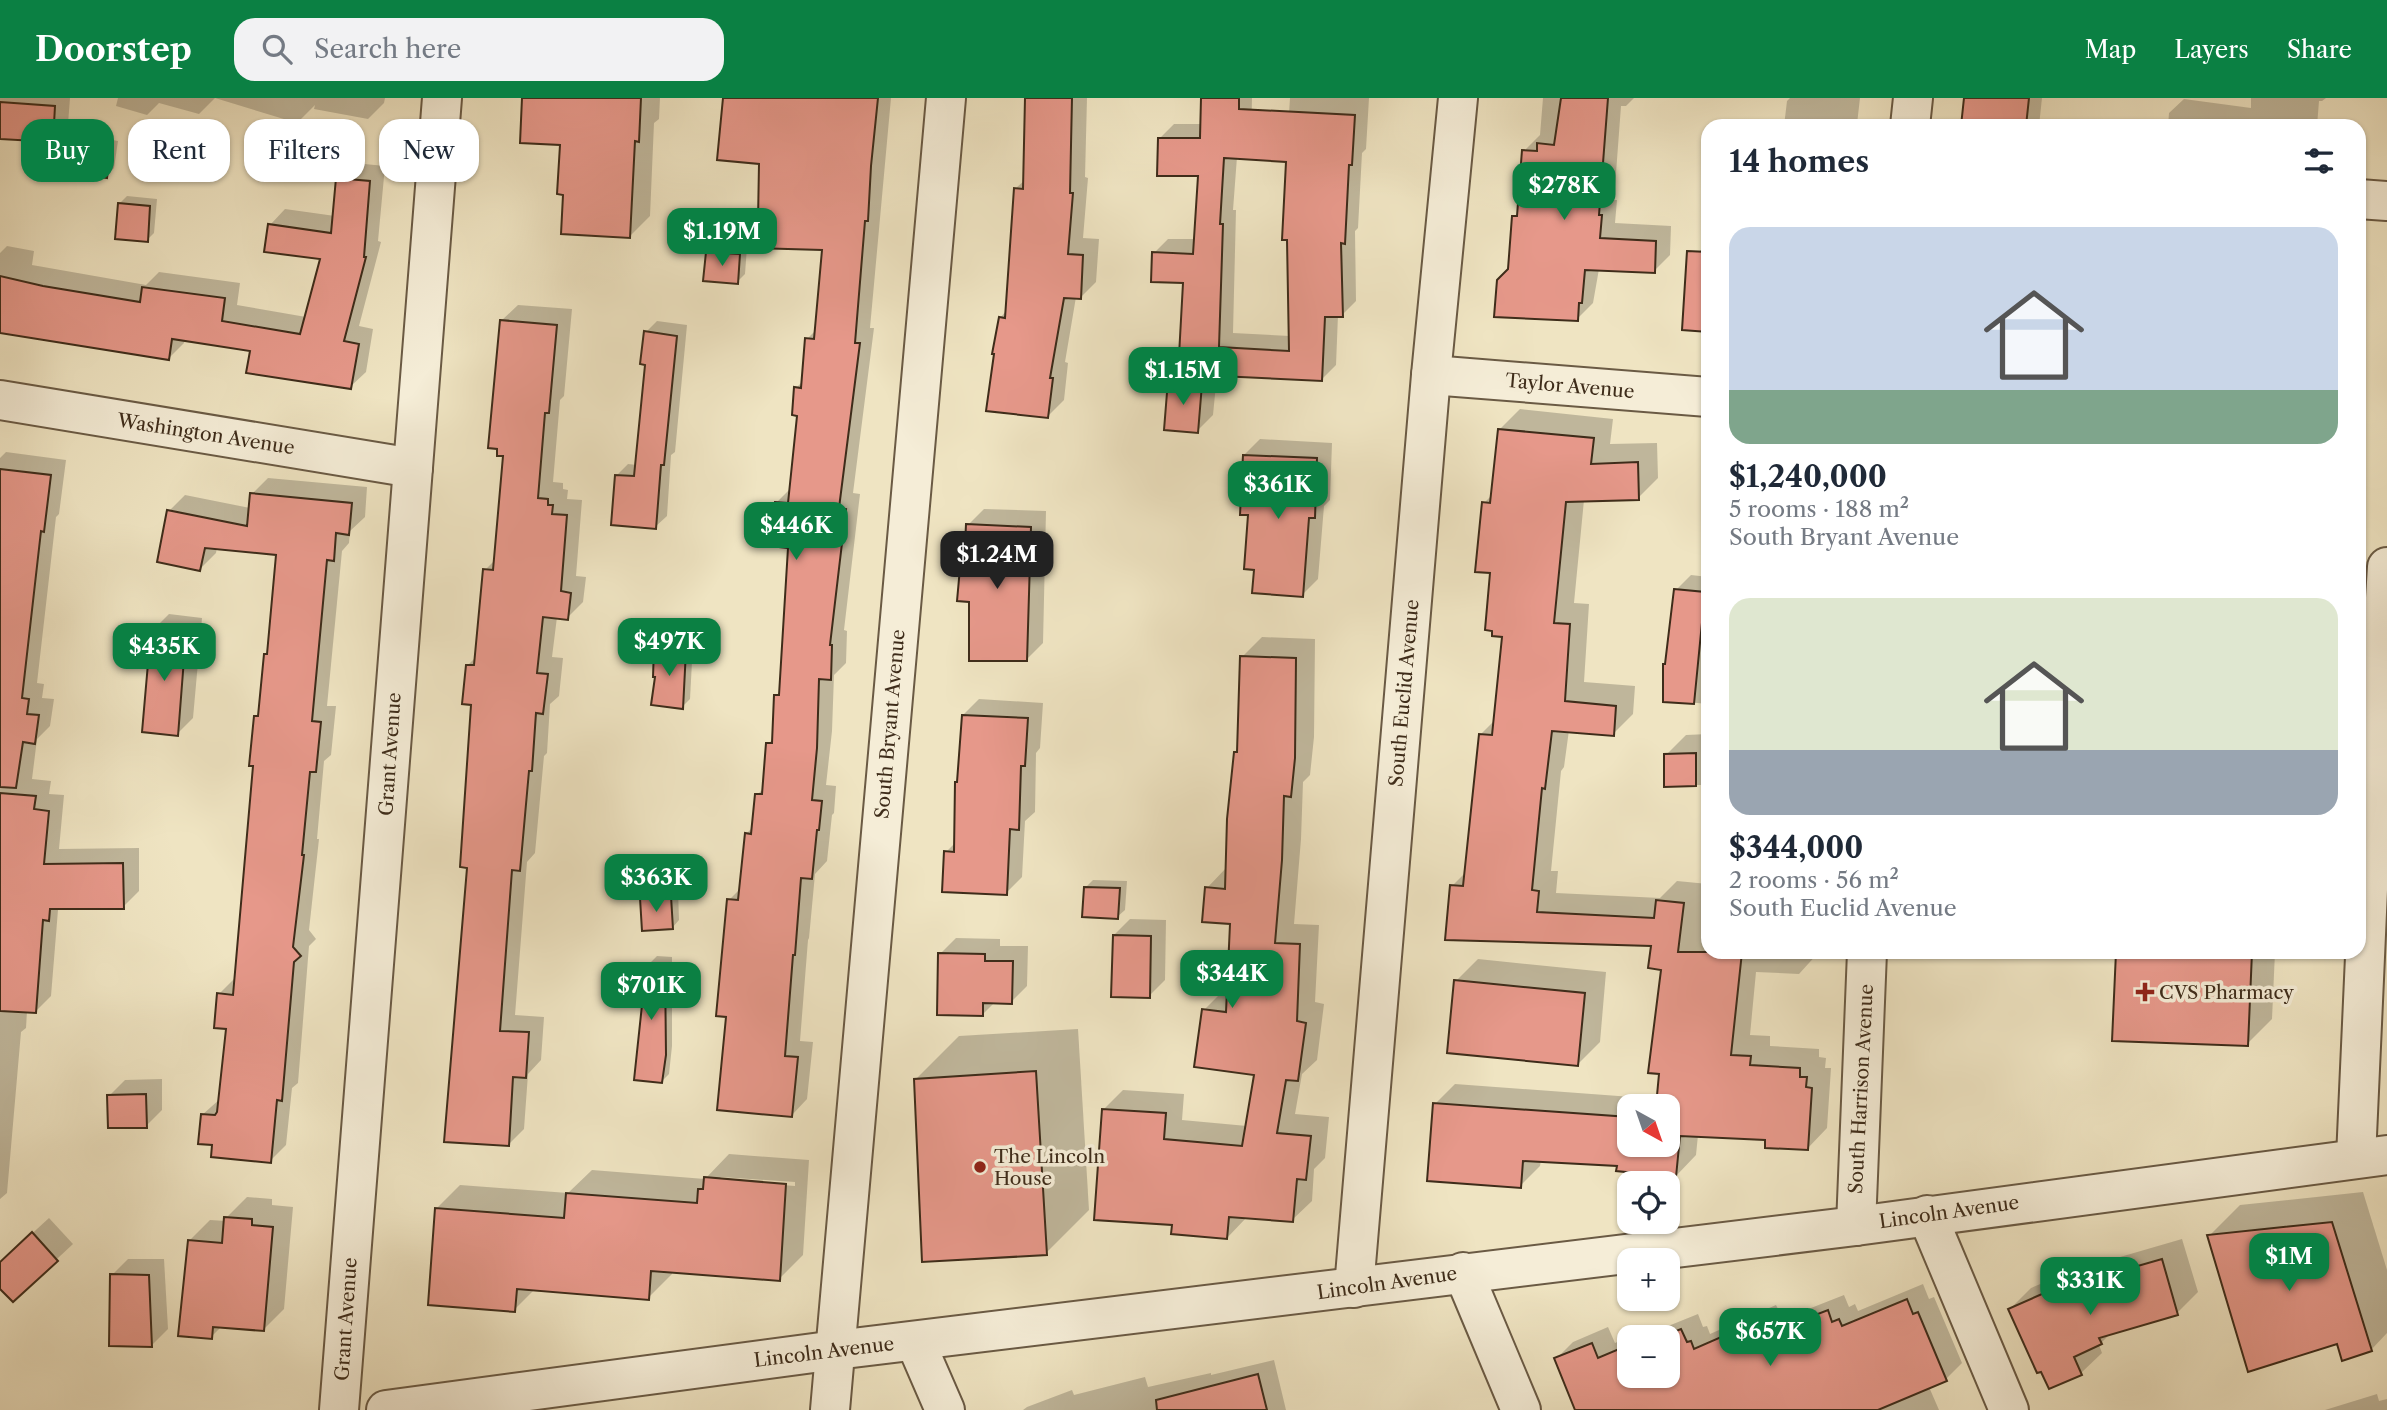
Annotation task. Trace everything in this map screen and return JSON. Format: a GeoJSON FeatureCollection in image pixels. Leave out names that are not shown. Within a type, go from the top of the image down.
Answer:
{"type":"FeatureCollection","features":[{"type":"Feature","properties":{"kind":"street","name":"Grant Avenue"},"geometry":{"type":"LineString","coordinates":[[339,1410],[442,98]]}},
{"type":"Feature","properties":{"kind":"street","name":"South Bryant Avenue"},"geometry":{"type":"LineString","coordinates":[[830,1410],[946,98]]}},
{"type":"Feature","properties":{"kind":"street","name":"South Euclid Avenue"},"geometry":{"type":"LineString","coordinates":[[1354,1288],[1431,375],[1458,98]]}},
{"type":"Feature","properties":{"kind":"street"},"geometry":{"type":"LineString","coordinates":[[1911,119],[1913,98]]}},
{"type":"Feature","properties":{"kind":"street"},"geometry":{"type":"LineString","coordinates":[[2366,200],[2387,201]]}},
{"type":"Feature","properties":{"kind":"street","name":"Taylor Avenue"},"geometry":{"type":"LineString","coordinates":[[1431,375],[1701,396]]}},
{"type":"Feature","properties":{"kind":"street","name":"Washington Avenue"},"geometry":{"type":"LineString","coordinates":[[0,400],[413,468]]}},
{"type":"Feature","properties":{"kind":"street"},"geometry":{"type":"LineString","coordinates":[[2372,1156],[2387,567]]}},
{"type":"Feature","properties":{"kind":"street","name":"South Harrison Avenue"},"geometry":{"type":"LineString","coordinates":[[1856,1226],[1867,959]]}},
{"type":"Feature","properties":{"kind":"street","name":"Lincoln Avenue"},"geometry":{"type":"LineString","coordinates":[[386,1410],[836,1350],[1856,1226],[2372,1156]]}},
{"type":"Feature","properties":{"kind":"street"},"geometry":{"type":"LineString","coordinates":[[1927,1215],[2009,1410]]}},
{"type":"Feature","properties":{"kind":"street"},"geometry":{"type":"LineString","coordinates":[[1463,1272],[1521,1410]]}},
{"type":"Feature","properties":{"kind":"street"},"geometry":{"type":"LineString","coordinates":[[915,1341],[945,1410]]}},
{"type":"Feature","properties":{"kind":"building"},"geometry":{"type":"Polygon","coordinates":[[[522,98],[641,98],[639,142],[635,141],[630,238],[561,234],[563,195],[557,194],[560,145],[520,143],[522,98]]]}},
{"type":"Feature","properties":{"kind":"building"},"geometry":{"type":"Polygon","coordinates":[[[723,98],[878,98],[855,343],[860,343],[839,508],[846,509],[830,645],[831,680],[819,679],[812,800],[822,801],[812,879],[801,878],[793,955],[785,1056],[798,1057],[792,1117],[717,1110],[726,1017],[716,1016],[727,899],[738,900],[745,833],[751,834],[755,794],[762,794],[766,743],[772,743],[774,695],[779,695],[788,548],[770,546],[775,502],[788,503],[797,416],[792,415],[794,387],[801,388],[805,338],[814,339],[822,250],[751,248],[751,220],[758,220],[759,164],[717,160],[723,98]]]}},
{"type":"Feature","properties":{"kind":"building"},"geometry":{"type":"Polygon","coordinates":[[[1025,98],[1072,98],[1070,193],[1073,193],[1068,254],[1083,255],[1081,299],[1064,298],[1050,378],[1053,378],[1048,418],[986,411],[999,317],[1005,318],[1014,188],[1023,189],[1025,98]]]}},
{"type":"Feature","properties":{"kind":"building"},"geometry":{"type":"Polygon","coordinates":[[[1201,98],[1239,98],[1239,109],[1355,115],[1352,165],[1349,165],[1345,244],[1341,243],[1343,317],[1325,317],[1322,381],[1178,374],[1183,283],[1151,282],[1152,252],[1193,254],[1198,176],[1157,176],[1158,138],[1200,138],[1201,98]],[[1224,158],[1220,224],[1223,224],[1219,347],[1289,351],[1287,240],[1282,240],[1286,162],[1224,158]]]}},
{"type":"Feature","properties":{"kind":"building"},"geometry":{"type":"Polygon","coordinates":[[[1561,98],[1608,98],[1599,215],[1602,215],[1600,238],[1656,241],[1655,273],[1585,270],[1578,321],[1494,317],[1497,280],[1508,269],[1512,216],[1517,216],[1522,150],[1537,151],[1537,143],[1554,145],[1561,98]]]}},
{"type":"Feature","properties":{"kind":"building"},"geometry":{"type":"Polygon","coordinates":[[[1964,98],[2029,98],[2027,119],[1962,119],[1964,98]]]}},
{"type":"Feature","properties":{"kind":"building"},"geometry":{"type":"Polygon","coordinates":[[[0,102],[55,106],[54,119],[21,119],[21,140],[0,139],[0,102]]]}},
{"type":"Feature","properties":{"kind":"building"},"geometry":{"type":"Polygon","coordinates":[[[370,181],[366,257],[344,341],[359,344],[351,389],[246,373],[250,351],[172,339],[169,360],[0,333],[0,276],[140,302],[142,287],[225,298],[222,321],[300,334],[320,259],[264,252],[268,224],[331,233],[336,182],[370,181]]]}},
{"type":"Feature","properties":{"kind":"building"},"geometry":{"type":"Polygon","coordinates":[[[118,203],[150,206],[148,242],[115,239],[118,203]]]}},
{"type":"Feature","properties":{"kind":"building"},"geometry":{"type":"Polygon","coordinates":[[[1687,251],[1701,252],[1701,331],[1682,330],[1687,251]]]}},
{"type":"Feature","properties":{"kind":"building"},"geometry":{"type":"Polygon","coordinates":[[[706,252],[740,254],[738,284],[703,281],[706,252]]]}},
{"type":"Feature","properties":{"kind":"building"},"geometry":{"type":"Polygon","coordinates":[[[500,320],[557,325],[549,413],[545,413],[538,498],[548,499],[548,505],[553,505],[552,514],[567,515],[561,591],[571,593],[568,620],[543,617],[537,673],[548,674],[543,714],[536,713],[520,871],[512,870],[500,1031],[529,1032],[526,1078],[513,1077],[509,1146],[444,1142],[467,868],[460,867],[471,705],[462,704],[466,665],[474,665],[483,569],[493,570],[503,456],[497,456],[497,449],[488,448],[500,320]]]}},
{"type":"Feature","properties":{"kind":"building"},"geometry":{"type":"Polygon","coordinates":[[[644,331],[677,336],[656,529],[611,525],[615,475],[634,476],[645,365],[640,364],[644,331]]]}},
{"type":"Feature","properties":{"kind":"building"},"geometry":{"type":"Polygon","coordinates":[[[1168,380],[1202,384],[1198,433],[1164,430],[1168,380]]]}},
{"type":"Feature","properties":{"kind":"building"},"geometry":{"type":"Polygon","coordinates":[[[1498,429],[1594,438],[1591,464],[1638,462],[1639,500],[1566,502],[1554,623],[1570,624],[1565,701],[1616,706],[1614,736],[1552,731],[1545,789],[1542,788],[1532,890],[1539,891],[1537,912],[1654,918],[1656,900],[1684,903],[1678,952],[1701,952],[1701,959],[1741,959],[1731,1055],[1751,1056],[1750,1065],[1800,1068],[1800,1077],[1807,1077],[1806,1087],[1812,1088],[1808,1150],[1765,1148],[1765,1140],[1680,1136],[1680,1094],[1657,1094],[1659,1074],[1648,1073],[1661,970],[1648,968],[1651,946],[1445,940],[1450,885],[1463,886],[1479,734],[1492,735],[1502,637],[1492,636],[1492,631],[1485,630],[1490,573],[1475,572],[1482,502],[1490,503],[1498,429]]]}},
{"type":"Feature","properties":{"kind":"building"},"geometry":{"type":"Polygon","coordinates":[[[1243,455],[1317,458],[1315,518],[1309,518],[1303,597],[1252,593],[1254,570],[1244,569],[1248,515],[1240,515],[1243,455]]]}},
{"type":"Feature","properties":{"kind":"building"},"geometry":{"type":"Polygon","coordinates":[[[0,469],[51,475],[44,532],[41,531],[22,698],[29,699],[27,714],[39,715],[35,744],[23,742],[16,788],[0,787],[0,469]]]}},
{"type":"Feature","properties":{"kind":"building"},"geometry":{"type":"Polygon","coordinates":[[[250,493],[352,503],[349,535],[336,533],[334,561],[327,560],[312,721],[321,722],[316,772],[310,772],[293,947],[301,956],[294,962],[282,1101],[277,1100],[271,1163],[211,1157],[212,1145],[198,1144],[201,1114],[215,1115],[217,1112],[226,1029],[214,1028],[217,993],[233,995],[253,766],[249,766],[254,716],[258,716],[264,654],[267,654],[276,555],[205,548],[200,571],[157,562],[167,510],[247,526],[250,493]]]}},
{"type":"Feature","properties":{"kind":"building"},"geometry":{"type":"Polygon","coordinates":[[[966,524],[1031,527],[1027,661],[969,661],[969,602],[957,601],[960,568],[964,568],[966,524]]]}},
{"type":"Feature","properties":{"kind":"building"},"geometry":{"type":"Polygon","coordinates":[[[1674,589],[1701,592],[1701,633],[1694,704],[1663,702],[1674,589]]]}},
{"type":"Feature","properties":{"kind":"building"},"geometry":{"type":"Polygon","coordinates":[[[151,629],[186,633],[178,736],[142,732],[151,629]]]}},
{"type":"Feature","properties":{"kind":"building"},"geometry":{"type":"Polygon","coordinates":[[[654,648],[686,650],[683,709],[651,705],[655,677],[654,648]]]}},
{"type":"Feature","properties":{"kind":"building"},"geometry":{"type":"Polygon","coordinates":[[[1240,656],[1296,658],[1295,758],[1291,797],[1284,796],[1275,943],[1300,944],[1297,1021],[1306,1023],[1298,1081],[1286,1080],[1277,1133],[1311,1136],[1306,1180],[1297,1179],[1293,1222],[1229,1217],[1227,1239],[1171,1234],[1172,1225],[1094,1220],[1102,1109],[1166,1113],[1164,1139],[1242,1146],[1254,1075],[1194,1067],[1202,1009],[1226,1012],[1230,924],[1202,922],[1205,887],[1225,889],[1227,819],[1234,752],[1237,752],[1240,656]]]}},
{"type":"Feature","properties":{"kind":"building"},"geometry":{"type":"Polygon","coordinates":[[[962,715],[1028,718],[1025,766],[1021,766],[1019,830],[1010,829],[1007,895],[942,892],[944,851],[954,852],[955,782],[962,715]]]}},
{"type":"Feature","properties":{"kind":"building"},"geometry":{"type":"Polygon","coordinates":[[[1696,753],[1696,786],[1664,787],[1664,754],[1696,753]]]}},
{"type":"Feature","properties":{"kind":"building"},"geometry":{"type":"Polygon","coordinates":[[[0,793],[36,796],[34,809],[49,811],[44,864],[123,863],[124,909],[50,909],[49,921],[43,920],[36,1013],[0,1011],[0,793]]]}},
{"type":"Feature","properties":{"kind":"building"},"geometry":{"type":"Polygon","coordinates":[[[1084,887],[1120,888],[1118,919],[1082,917],[1084,887]]]}},
{"type":"Feature","properties":{"kind":"building"},"geometry":{"type":"Polygon","coordinates":[[[671,896],[673,929],[642,931],[640,898],[671,896]]]}},
{"type":"Feature","properties":{"kind":"building"},"geometry":{"type":"Polygon","coordinates":[[[1113,935],[1151,936],[1150,998],[1111,997],[1113,935]]]}},
{"type":"Feature","properties":{"kind":"building"},"geometry":{"type":"Polygon","coordinates":[[[938,953],[985,954],[985,961],[1013,961],[1012,1004],[983,1003],[983,1016],[937,1015],[938,953]]]}},
{"type":"Feature","properties":{"kind":"building"},"geometry":{"type":"Polygon","coordinates":[[[2116,959],[2252,959],[2248,1046],[2112,1041],[2116,959]]]}},
{"type":"Feature","properties":{"kind":"building"},"geometry":{"type":"Polygon","coordinates":[[[647,963],[665,964],[666,1055],[662,1083],[634,1080],[642,1005],[632,1005],[631,969],[647,969],[647,963]]]}},
{"type":"Feature","properties":{"kind":"building"},"geometry":{"type":"Polygon","coordinates":[[[1454,980],[1585,993],[1578,1066],[1447,1053],[1454,980]]]}},
{"type":"Feature","properties":{"kind":"building","name":"The Lincoln House"},"geometry":{"type":"Polygon","coordinates":[[[1036,1071],[1047,1255],[922,1262],[914,1079],[1036,1071]]]}},
{"type":"Feature","properties":{"kind":"building"},"geometry":{"type":"Polygon","coordinates":[[[146,1094],[147,1128],[108,1128],[107,1095],[146,1094]]]}},
{"type":"Feature","properties":{"kind":"building"},"geometry":{"type":"Polygon","coordinates":[[[1433,1103],[1617,1116],[1617,1157],[1678,1157],[1677,1171],[1617,1171],[1616,1171],[1617,1166],[1523,1161],[1521,1188],[1427,1181],[1433,1103]]]}},
{"type":"Feature","properties":{"kind":"building"},"geometry":{"type":"Polygon","coordinates":[[[704,1177],[786,1184],[780,1281],[651,1271],[649,1300],[517,1289],[515,1312],[428,1305],[435,1208],[564,1218],[566,1193],[697,1203],[698,1189],[703,1189],[704,1177]]]}},
{"type":"Feature","properties":{"kind":"building"},"geometry":{"type":"Polygon","coordinates":[[[224,1217],[252,1219],[252,1225],[273,1227],[264,1331],[213,1327],[212,1339],[178,1336],[188,1240],[222,1243],[224,1217]]]}},
{"type":"Feature","properties":{"kind":"building"},"geometry":{"type":"Polygon","coordinates":[[[2332,1222],[2372,1351],[2342,1361],[2337,1344],[2248,1372],[2207,1235],[2332,1222]]]}},
{"type":"Feature","properties":{"kind":"building"},"geometry":{"type":"Polygon","coordinates":[[[32,1232],[58,1261],[13,1302],[0,1289],[0,1262],[32,1232]]]}},
{"type":"Feature","properties":{"kind":"building"},"geometry":{"type":"Polygon","coordinates":[[[2162,1259],[2178,1315],[2099,1338],[2102,1344],[2074,1357],[2082,1375],[2049,1389],[2041,1372],[2037,1373],[2008,1309],[2074,1280],[2075,1284],[2162,1259]]]}},
{"type":"Feature","properties":{"kind":"building"},"geometry":{"type":"Polygon","coordinates":[[[110,1274],[149,1275],[152,1347],[109,1346],[110,1274]]]}},
{"type":"Feature","properties":{"kind":"building"},"geometry":{"type":"Polygon","coordinates":[[[1907,1299],[1913,1314],[1918,1312],[1947,1381],[1878,1410],[1575,1410],[1554,1358],[1592,1343],[1598,1358],[1617,1350],[1617,1388],[1680,1388],[1681,1329],[1694,1349],[1760,1320],[1766,1334],[1828,1310],[1832,1322],[1839,1319],[1842,1326],[1907,1299]]]}},
{"type":"Feature","properties":{"kind":"building"},"geometry":{"type":"Polygon","coordinates":[[[1258,1374],[1267,1410],[1157,1410],[1156,1400],[1258,1374]]]}},
{"type":"Feature","properties":{"kind":"place","name":"CVS Pharmacy"},"geometry":{"type":"Point","coordinates":[2145,992]}},
{"type":"Feature","properties":{"kind":"place","name":"The Lincoln House"},"geometry":{"type":"Point","coordinates":[980,1167]}}]}
